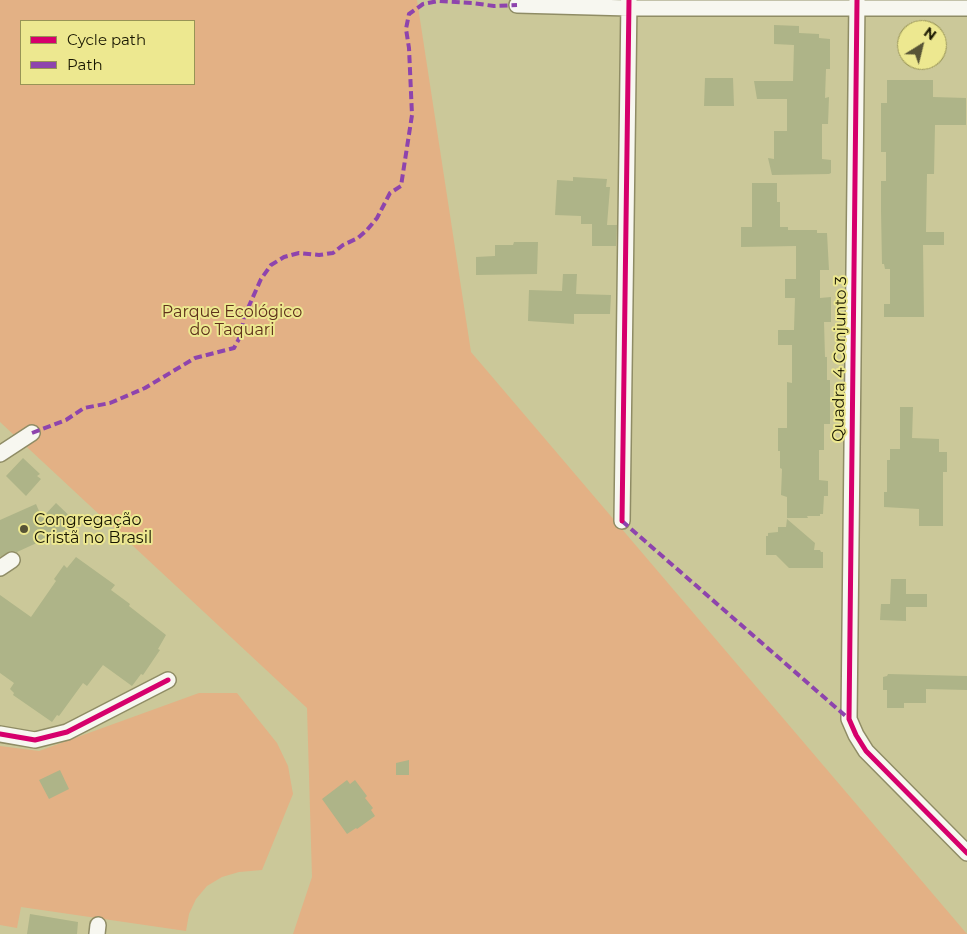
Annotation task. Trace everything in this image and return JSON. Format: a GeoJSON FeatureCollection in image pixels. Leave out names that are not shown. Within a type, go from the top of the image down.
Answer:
{"type":"FeatureCollection","features":[{"type":"Feature","properties":{"kind":"street"},"geometry":{"type":"LineString","coordinates":[[622,521],[629,4]]}},
{"type":"Feature","properties":{"kind":"street"},"geometry":{"type":"LineString","coordinates":[[517,5],[856,4],[967,8]]}},
{"type":"Feature","properties":{"kind":"street","name":"Quadra 4 Conjunto 3"},"geometry":{"type":"LineString","coordinates":[[856,4],[849,719],[866,752],[967,853]]}},
{"type":"Feature","properties":{"kind":"street"},"geometry":{"type":"LineString","coordinates":[[0,454],[32,433]]}},
{"type":"Feature","properties":{"kind":"street"},"geometry":{"type":"LineString","coordinates":[[0,734],[35,740],[67,732],[168,680]]}},
{"type":"Feature","properties":{"kind":"green space","name":"Parque Ecológico do Taquari"},"geometry":{"type":"Polygon","coordinates":[[[0,0],[417,0],[471,352],[967,934],[293,934],[312,877],[307,708],[0,422],[0,0]]]}},
{"type":"Feature","properties":{"kind":"green space"},"geometry":{"type":"Polygon","coordinates":[[[199,693],[237,693],[277,743],[288,766],[293,794],[262,870],[239,872],[222,877],[207,886],[196,899],[189,914],[186,931],[21,907],[17,928],[0,925],[0,746],[39,751],[199,693]]]}},
{"type":"Feature","properties":{"kind":"building"},"geometry":{"type":"Polygon","coordinates":[[[774,25],[799,26],[799,33],[819,34],[819,38],[830,39],[830,69],[826,69],[825,98],[829,97],[828,124],[822,124],[822,159],[831,160],[831,173],[829,174],[772,175],[768,158],[774,159],[774,131],[787,131],[787,99],[757,99],[754,81],[793,81],[794,45],[774,44],[774,25]]]}},
{"type":"Feature","properties":{"kind":"building"},"geometry":{"type":"Polygon","coordinates":[[[705,78],[733,78],[734,106],[704,106],[705,78]]]}},
{"type":"Feature","properties":{"kind":"building"},"geometry":{"type":"Polygon","coordinates":[[[887,80],[933,80],[933,97],[966,98],[966,125],[935,125],[934,174],[927,174],[926,232],[944,232],[944,245],[923,245],[924,317],[884,317],[884,304],[890,304],[890,269],[885,269],[884,264],[882,264],[881,211],[881,181],[886,181],[886,152],[881,152],[881,103],[887,103],[887,80]]]}},
{"type":"Feature","properties":{"kind":"building"},"geometry":{"type":"Polygon","coordinates":[[[573,177],[607,179],[606,187],[610,187],[607,225],[617,225],[616,246],[592,246],[592,224],[581,224],[581,216],[555,215],[557,180],[573,181],[573,177]]]}},
{"type":"Feature","properties":{"kind":"building"},"geometry":{"type":"Polygon","coordinates":[[[752,183],[777,183],[777,202],[780,202],[780,227],[788,227],[788,230],[817,230],[817,233],[827,233],[829,270],[820,270],[820,298],[831,297],[831,322],[824,322],[827,380],[830,380],[830,424],[824,424],[824,450],[819,450],[819,480],[828,481],[828,496],[824,496],[823,514],[820,514],[820,516],[787,518],[787,497],[781,495],[782,469],[780,468],[780,451],[778,451],[778,428],[787,428],[787,382],[792,383],[792,345],[778,345],[778,330],[794,330],[795,298],[785,298],[785,279],[796,279],[796,246],[741,247],[741,227],[752,227],[752,183]]]}},
{"type":"Feature","properties":{"kind":"building"},"geometry":{"type":"Polygon","coordinates":[[[514,242],[538,242],[537,274],[476,275],[476,257],[495,256],[495,245],[513,245],[514,242]]]}},
{"type":"Feature","properties":{"kind":"building"},"geometry":{"type":"Polygon","coordinates":[[[563,274],[577,274],[576,294],[611,295],[610,314],[574,314],[574,324],[528,321],[529,290],[562,291],[563,274]]]}},
{"type":"Feature","properties":{"kind":"building"},"geometry":{"type":"Polygon","coordinates":[[[900,407],[913,407],[912,438],[939,439],[939,452],[947,452],[947,472],[943,472],[943,526],[919,526],[919,509],[884,507],[884,492],[887,492],[887,460],[890,460],[890,449],[900,449],[900,407]]]}},
{"type":"Feature","properties":{"kind":"building"},"geometry":{"type":"Polygon","coordinates":[[[23,458],[40,474],[37,476],[41,479],[26,496],[6,476],[23,458]]]}},
{"type":"Feature","properties":{"kind":"building","name":"Congregação Cristã no Brasil"},"geometry":{"type":"Polygon","coordinates":[[[56,503],[78,524],[17,552],[11,551],[0,557],[0,520],[36,504],[42,518],[56,503]]]}},
{"type":"Feature","properties":{"kind":"building"},"geometry":{"type":"Polygon","coordinates":[[[787,519],[815,543],[814,550],[823,552],[823,568],[789,568],[776,555],[766,555],[766,536],[768,536],[768,533],[778,532],[778,527],[786,527],[787,519]]]}},
{"type":"Feature","properties":{"kind":"building"},"geometry":{"type":"Polygon","coordinates":[[[76,557],[115,585],[111,590],[166,635],[158,649],[160,650],[143,675],[141,674],[132,686],[103,665],[87,686],[83,683],[59,716],[57,715],[52,722],[13,695],[14,693],[10,689],[14,683],[0,673],[0,595],[31,617],[56,581],[54,579],[64,565],[67,568],[76,557]]]}},
{"type":"Feature","properties":{"kind":"building"},"geometry":{"type":"Polygon","coordinates":[[[891,579],[906,579],[906,594],[927,594],[927,607],[906,607],[906,621],[880,620],[881,604],[890,604],[891,579]]]}},
{"type":"Feature","properties":{"kind":"building"},"geometry":{"type":"Polygon","coordinates":[[[888,674],[967,676],[967,690],[926,689],[926,703],[904,703],[904,708],[887,708],[887,690],[883,690],[883,677],[888,674]]]}},
{"type":"Feature","properties":{"kind":"building"},"geometry":{"type":"Polygon","coordinates":[[[409,760],[409,775],[396,775],[396,763],[409,760]]]}},
{"type":"Feature","properties":{"kind":"building"},"geometry":{"type":"Polygon","coordinates":[[[60,770],[69,789],[49,799],[39,780],[60,770]]]}},
{"type":"Feature","properties":{"kind":"building"},"geometry":{"type":"Polygon","coordinates":[[[347,780],[350,784],[355,780],[367,796],[365,798],[373,808],[371,810],[375,816],[347,834],[322,799],[347,780]]]}},
{"type":"Feature","properties":{"kind":"building"},"geometry":{"type":"Polygon","coordinates":[[[30,914],[78,922],[77,934],[27,934],[30,914]]]}},
{"type":"Feature","properties":{"kind":"marked path"},"geometry":{"type":"LineString","coordinates":[[32,433],[66,420],[84,408],[110,403],[145,388],[195,358],[234,348],[241,335],[244,317],[261,279],[271,265],[284,257],[299,253],[319,255],[333,253],[343,245],[358,238],[377,218],[390,193],[401,186],[412,115],[409,48],[406,29],[409,14],[423,4],[438,1],[494,6],[517,5]]}},
{"type":"Feature","properties":{"kind":"marked path"},"geometry":{"type":"LineString","coordinates":[[622,521],[849,719]]}},
{"type":"Feature","properties":{"kind":"cycle path"},"geometry":{"type":"LineString","coordinates":[[622,521],[629,0]]}},
{"type":"Feature","properties":{"kind":"cycle path"},"geometry":{"type":"LineString","coordinates":[[857,0],[849,719],[866,751],[967,853]]}},
{"type":"Feature","properties":{"kind":"cycle path"},"geometry":{"type":"LineString","coordinates":[[0,734],[35,740],[67,732],[168,680]]}},
{"type":"Feature","properties":{"kind":"place","name":"Congregação Cristã no Brasil"},"geometry":{"type":"Point","coordinates":[24,529]}}]}
